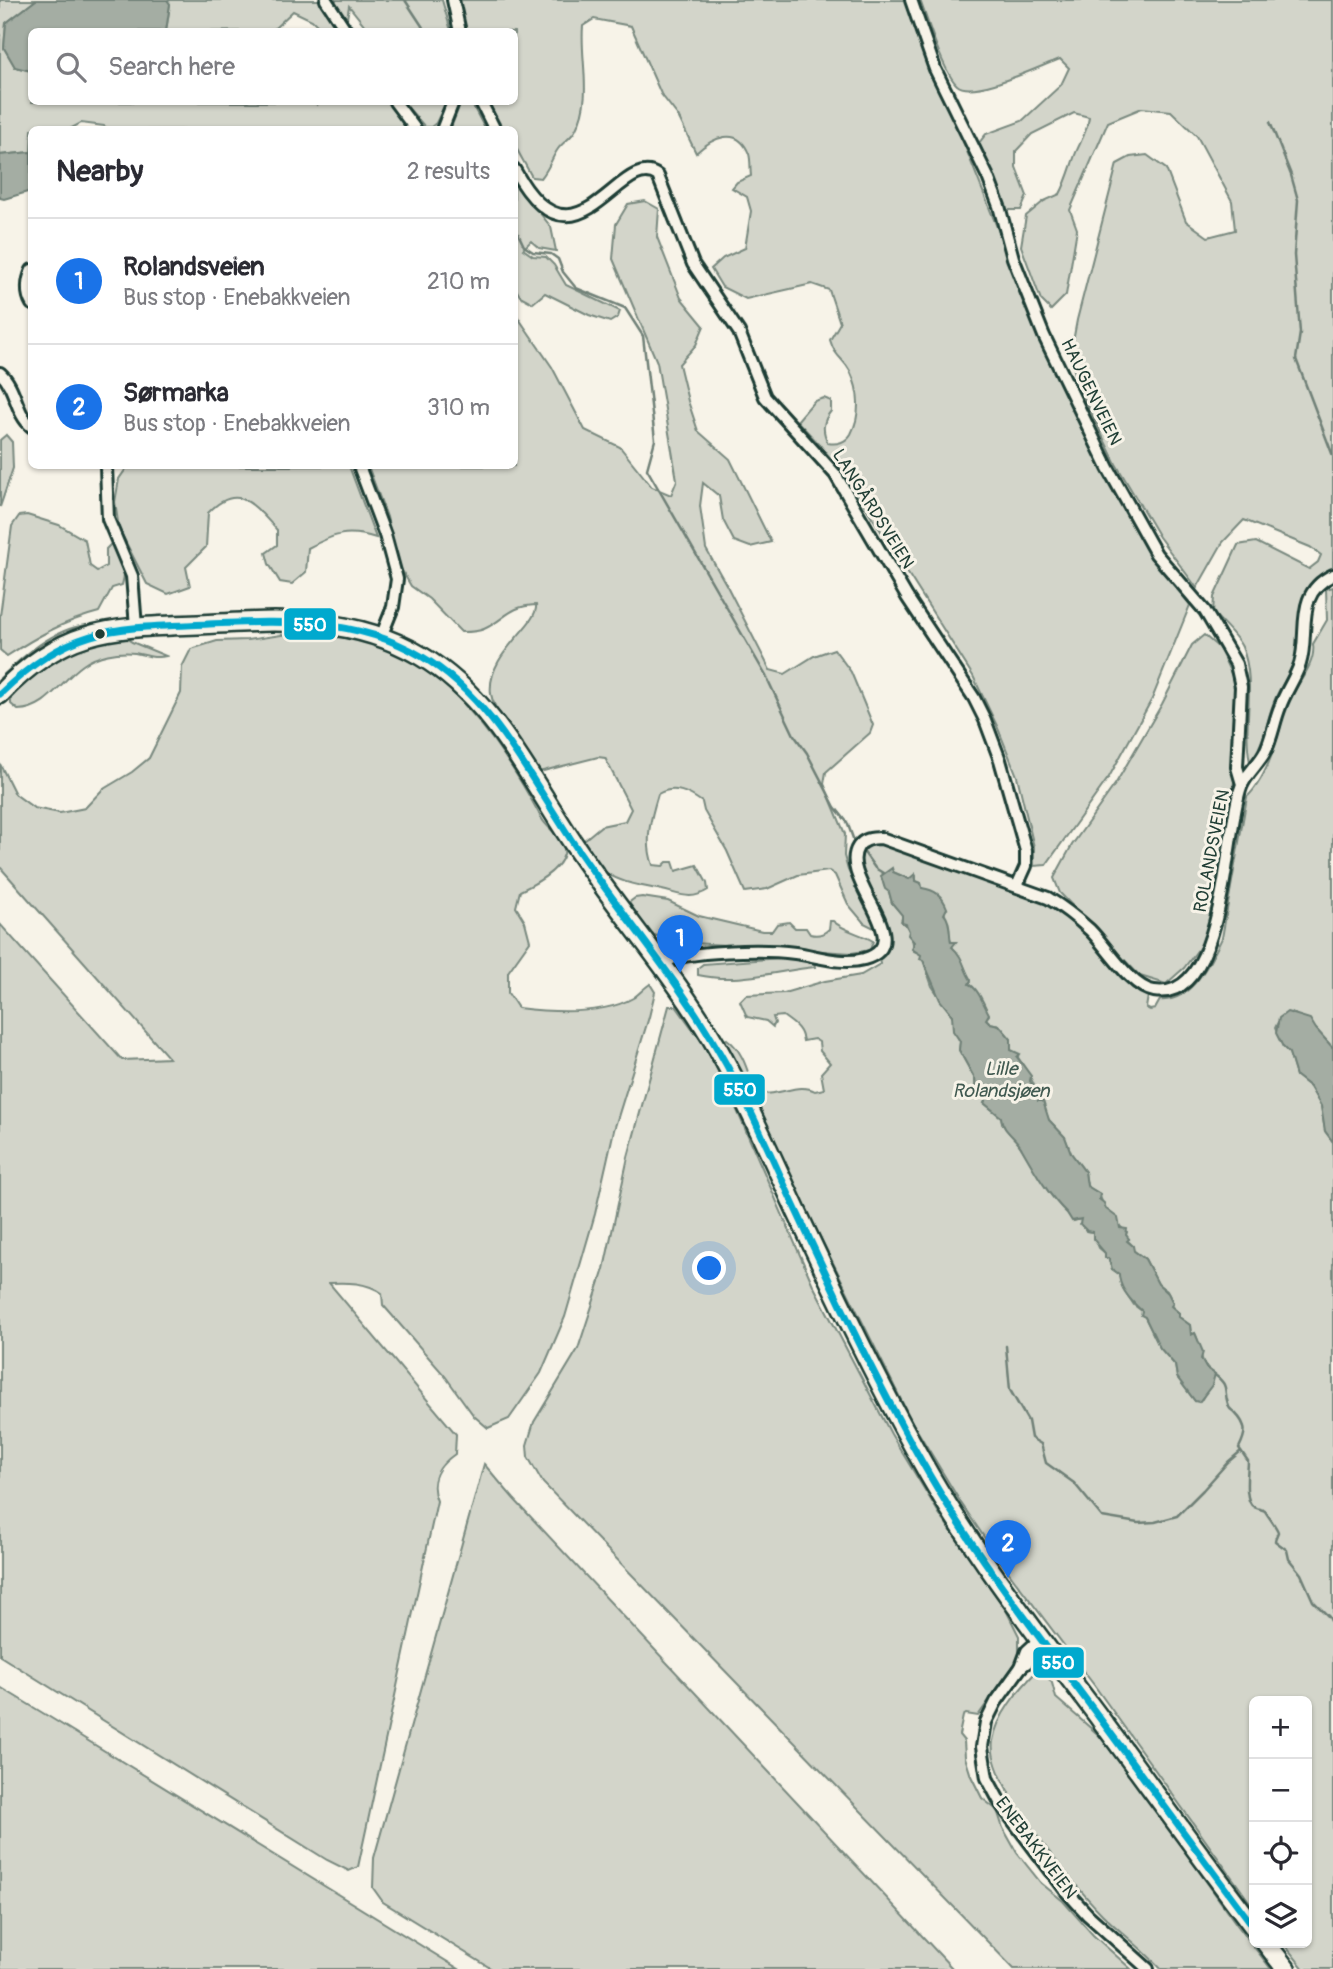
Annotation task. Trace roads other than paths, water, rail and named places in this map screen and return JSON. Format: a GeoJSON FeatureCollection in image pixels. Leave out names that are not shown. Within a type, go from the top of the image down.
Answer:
{"type":"FeatureCollection","features":[{"type":"Feature","properties":{"kind":"main road"},"geometry":{"type":"LineString","coordinates":[[0,694],[36,661],[61,646],[100,631],[135,627],[295,621],[336,625],[381,637],[438,667],[465,689],[513,748],[586,862],[662,963],[718,1050],[824,1270],[929,1474],[975,1546],[1044,1643],[1249,1920]]}},
{"type":"Feature","properties":{"kind":"main road"},"geometry":{"type":"LineString","coordinates":[[1270,1948],[1286,1969]]}},
{"type":"Feature","properties":{"kind":"street"},"geometry":{"type":"LineString","coordinates":[[326,0],[344,28]]}},
{"type":"Feature","properties":{"kind":"street"},"geometry":{"type":"LineString","coordinates":[[453,0],[459,28]]}},
{"type":"Feature","properties":{"kind":"street","name":"HAUGENVEIEN"},"geometry":{"type":"LineString","coordinates":[[911,0],[935,69],[988,177],[1013,258],[1044,336],[1108,467],[1156,554],[1205,611],[1236,664],[1241,687],[1237,767],[1242,784]]}},
{"type":"Feature","properties":{"kind":"street"},"geometry":{"type":"LineString","coordinates":[[397,105],[413,126]]}},
{"type":"Feature","properties":{"kind":"street"},"geometry":{"type":"LineString","coordinates":[[444,126],[452,105]]}},
{"type":"Feature","properties":{"kind":"street"},"geometry":{"type":"LineString","coordinates":[[482,105],[493,126]]}},
{"type":"Feature","properties":{"kind":"street","name":"LANGÅRDSVEIEN"},"geometry":{"type":"LineString","coordinates":[[518,175],[533,198],[550,211],[562,215],[589,208],[616,187],[641,173],[653,172],[658,176],[693,264],[739,332],[765,397],[832,469],[907,597],[980,709],[1000,760],[1026,851],[1026,866],[1017,886]]}},
{"type":"Feature","properties":{"kind":"street"},"geometry":{"type":"LineString","coordinates":[[28,278],[28,297]]}},
{"type":"Feature","properties":{"kind":"street"},"geometry":{"type":"LineString","coordinates":[[0,373],[13,390],[23,419],[28,423]]}},
{"type":"Feature","properties":{"kind":"street"},"geometry":{"type":"LineString","coordinates":[[106,469],[108,519],[132,576],[135,627]]}},
{"type":"Feature","properties":{"kind":"street"},"geometry":{"type":"LineString","coordinates":[[360,469],[385,535],[397,579],[393,607],[381,637]]}},
{"type":"Feature","properties":{"kind":"street","name":"ROLANDSVEIEN"},"geometry":{"type":"LineString","coordinates":[[662,963],[682,956],[763,951],[844,961],[866,959],[876,954],[883,942],[882,926],[854,866],[856,849],[863,841],[887,839],[1048,898],[1090,930],[1141,986],[1156,992],[1176,988],[1186,981],[1196,968],[1215,926],[1225,886],[1234,813],[1242,784],[1268,746],[1280,706],[1299,667],[1307,605],[1321,583],[1333,575]]}},
{"type":"Feature","properties":{"kind":"street","name":"ENEBAKKVEIEN"},"geometry":{"type":"LineString","coordinates":[[1044,1643],[1021,1667],[996,1702],[984,1728],[983,1755],[990,1785],[1034,1850],[1066,1891],[1088,1915],[1148,1969]]}},
{"type":"Feature","properties":{"kind":"water"},"geometry":{"type":"Polygon","coordinates":[[[36,0],[167,0],[170,4],[166,28],[28,28],[28,70],[15,67],[4,48],[6,23],[36,0]]]}},
{"type":"Feature","properties":{"kind":"water"},"geometry":{"type":"Polygon","coordinates":[[[28,152],[28,192],[0,198],[0,155],[28,152]]]}},
{"type":"Feature","properties":{"kind":"water","name":"Lille Rolandsjøen"},"geometry":{"type":"Polygon","coordinates":[[[892,868],[893,872],[909,879],[915,874],[916,881],[921,883],[922,888],[934,892],[943,900],[947,908],[944,914],[949,924],[951,942],[956,942],[952,947],[971,980],[969,984],[978,993],[989,1014],[986,1019],[999,1025],[1011,1039],[1011,1050],[1020,1054],[1017,1057],[1031,1076],[1030,1081],[1038,1093],[1038,1101],[1043,1101],[1049,1120],[1065,1137],[1071,1153],[1085,1172],[1087,1186],[1100,1194],[1099,1199],[1106,1209],[1118,1218],[1120,1228],[1127,1229],[1127,1241],[1134,1251],[1145,1259],[1158,1284],[1168,1293],[1173,1303],[1171,1306],[1179,1313],[1179,1317],[1190,1325],[1191,1335],[1195,1333],[1203,1352],[1201,1359],[1206,1368],[1215,1374],[1212,1385],[1199,1402],[1195,1401],[1177,1377],[1175,1365],[1160,1348],[1145,1317],[1141,1315],[1142,1311],[1124,1290],[1119,1274],[1112,1269],[1109,1258],[1105,1258],[1105,1253],[1093,1239],[1093,1232],[1087,1231],[1080,1224],[1081,1219],[1072,1221],[1042,1182],[1020,1145],[1004,1126],[1001,1117],[978,1095],[975,1079],[959,1050],[960,1041],[953,1031],[952,1015],[940,1000],[923,960],[920,959],[921,955],[912,949],[914,942],[908,935],[906,924],[902,923],[902,915],[885,889],[881,876],[892,868]]]}},
{"type":"Feature","properties":{"kind":"water"},"geometry":{"type":"Polygon","coordinates":[[[1287,1012],[1310,1019],[1333,1048],[1333,1142],[1325,1131],[1321,1106],[1310,1087],[1296,1076],[1289,1053],[1276,1033],[1279,1018],[1287,1012]]]}},
{"type":"Feature","properties":{"kind":"waterway"},"geometry":{"type":"LineString","coordinates":[[405,0],[423,28]]}},
{"type":"Feature","properties":{"kind":"waterway"},"geometry":{"type":"LineString","coordinates":[[473,105],[484,126]]}},
{"type":"Feature","properties":{"kind":"waterway"},"geometry":{"type":"LineString","coordinates":[[1270,122],[1298,200],[1294,255],[1300,333],[1296,359],[1333,456]]}},
{"type":"Feature","properties":{"kind":"waterway"},"geometry":{"type":"LineString","coordinates":[[518,233],[524,246],[533,252],[551,254],[558,259],[563,272],[576,288],[625,308],[643,336],[655,440],[647,469],[766,676],[794,735],[807,753],[835,807],[847,822],[854,841]]}},
{"type":"Feature","properties":{"kind":"waterway"},"geometry":{"type":"LineString","coordinates":[[863,851],[875,868],[883,873]]}},
{"type":"Feature","properties":{"kind":"waterway"},"geometry":{"type":"LineString","coordinates":[[1006,1346],[1010,1390],[1028,1421],[1031,1438],[1041,1444],[1046,1463],[1074,1483],[1102,1517],[1138,1523],[1177,1516],[1241,1451]]}},
{"type":"Feature","properties":{"kind":"waterway"},"geometry":{"type":"LineString","coordinates":[[1215,1375],[1224,1385],[1229,1407],[1244,1426],[1239,1448],[1248,1461],[1248,1499],[1255,1508],[1265,1511],[1278,1530],[1275,1541],[1287,1550],[1289,1559],[1301,1574],[1313,1601],[1333,1625]]}},
{"type":"Feature","properties":{"kind":"place","name":"Rolandsveien"},"geometry":{"type":"Point","coordinates":[680,973]}},
{"type":"Feature","properties":{"kind":"place","name":"Sørmarka"},"geometry":{"type":"Point","coordinates":[1008,1578]}}]}
